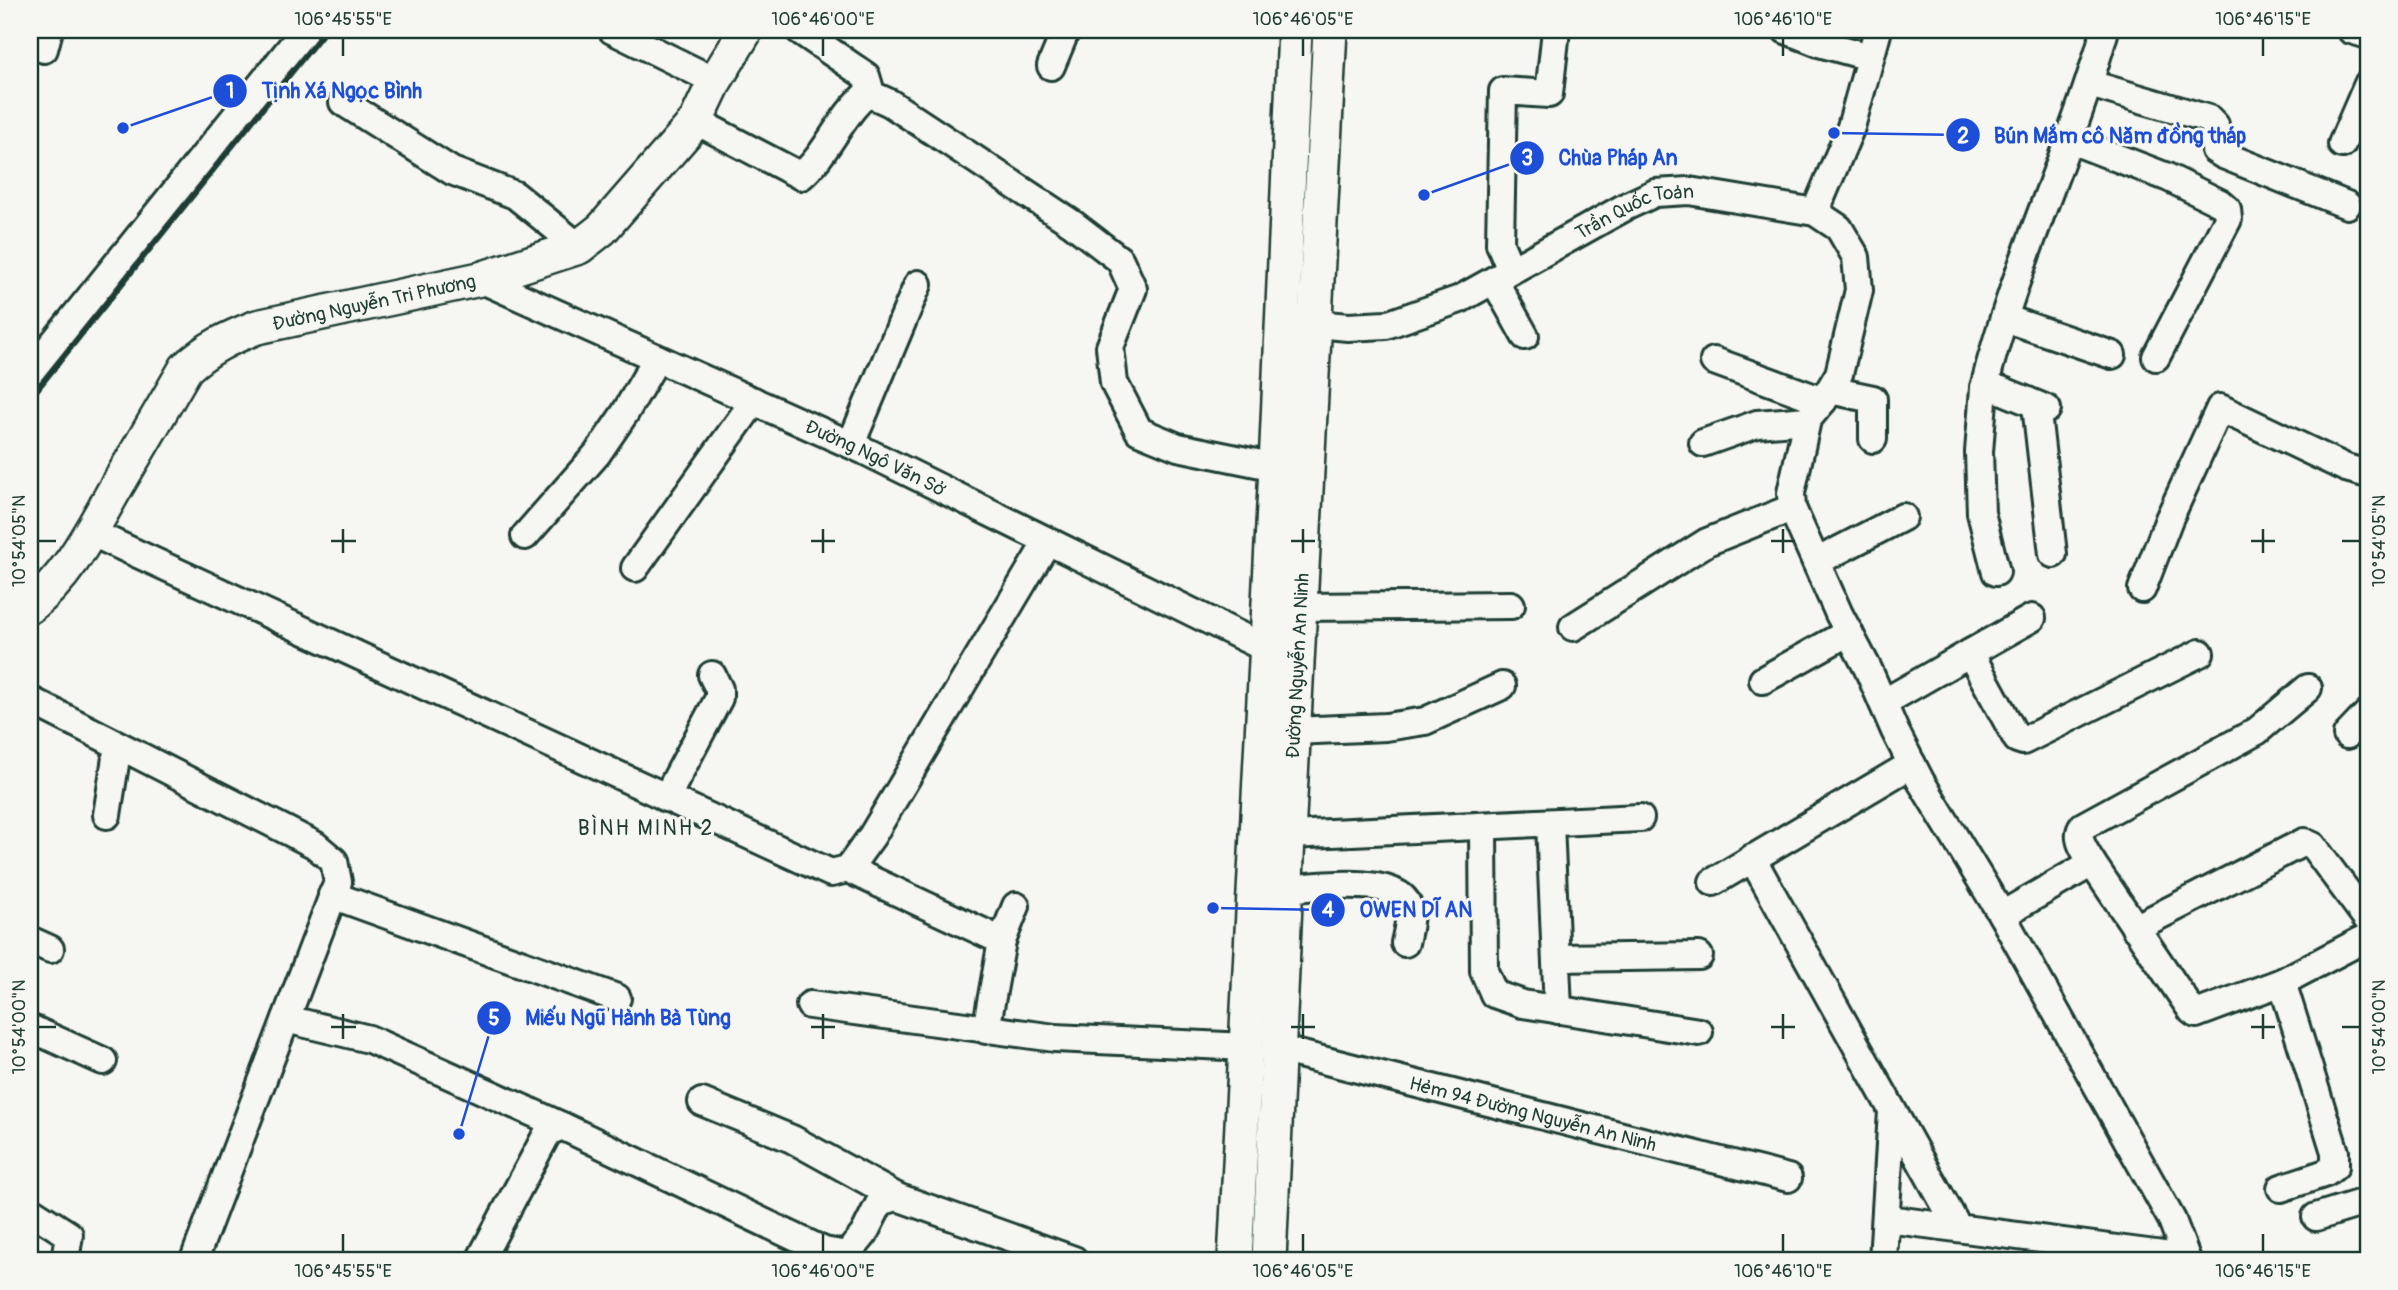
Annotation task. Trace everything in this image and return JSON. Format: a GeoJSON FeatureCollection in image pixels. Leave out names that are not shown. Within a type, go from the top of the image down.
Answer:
{"type":"FeatureCollection","features":[{"type":"Feature","properties":{"kind":"main road","name":"Đường Nguyễn Tri Phương"},"geometry":{"type":"LineString","coordinates":[[30,606],[39,600],[63,572],[90,532],[186,368],[203,352],[257,327],[480,279],[579,247],[602,229],[696,121],[715,81],[746,30]]}},
{"type":"Feature","properties":{"kind":"main road","name":"Đường Nguyễn An Ninh"},"geometry":{"type":"LineString","coordinates":[[1269,1260],[1263,1048],[1272,836],[1265,648],[1276,467],[1295,30]]}},
{"type":"Feature","properties":{"kind":"main road","name":"Đường Nguyễn An Ninh"},"geometry":{"type":"LineString","coordinates":[[1235,1260],[1286,889],[1272,836],[1293,731],[1330,30]]}},
{"type":"Feature","properties":{"kind":"street"},"geometry":{"type":"LineString","coordinates":[[30,372],[305,30]]}},
{"type":"Feature","properties":{"kind":"street"},"geometry":{"type":"LineString","coordinates":[[612,30],[715,81]]}},
{"type":"Feature","properties":{"kind":"street"},"geometry":{"type":"LineString","coordinates":[[696,121],[801,176],[812,167],[856,103],[868,93],[869,86],[866,76],[799,30]]}},
{"type":"Feature","properties":{"kind":"street"},"geometry":{"type":"LineString","coordinates":[[1051,66],[1066,30]]}},
{"type":"Feature","properties":{"kind":"street"},"geometry":{"type":"LineString","coordinates":[[1525,336],[1502,275],[1500,244],[1503,91],[1549,94],[1556,30]]}},
{"type":"Feature","properties":{"kind":"street"},"geometry":{"type":"LineString","coordinates":[[1787,30],[1819,43],[1870,57]]}},
{"type":"Feature","properties":{"kind":"street"},"geometry":{"type":"LineString","coordinates":[[1878,30],[1851,127],[1815,212],[1839,228],[1856,257],[1859,290],[1839,374],[1820,404],[1791,493],[1792,508],[1912,764],[2002,915],[2172,1220],[2186,1259],[1887,1219]]}},
{"type":"Feature","properties":{"kind":"street"},"geometry":{"type":"LineString","coordinates":[[1996,572],[1981,513],[1979,452],[1984,388],[2029,243],[2090,84],[2105,30]]}},
{"type":"Feature","properties":{"kind":"street"},"geometry":{"type":"LineString","coordinates":[[2351,30],[2368,35]]}},
{"type":"Feature","properties":{"kind":"street"},"geometry":{"type":"LineString","coordinates":[[2090,84],[2209,119],[2215,125],[2215,150],[2223,155],[2347,205]]}},
{"type":"Feature","properties":{"kind":"street"},"geometry":{"type":"LineString","coordinates":[[2342,144],[2368,84]]}},
{"type":"Feature","properties":{"kind":"street"},"geometry":{"type":"LineString","coordinates":[[868,93],[890,103],[1073,224],[1119,260],[1133,289],[1110,347],[1114,383],[1139,431],[1178,447],[1276,467]]}},
{"type":"Feature","properties":{"kind":"street"},"geometry":{"type":"LineString","coordinates":[[343,102],[452,171],[515,195],[579,247]]}},
{"type":"Feature","properties":{"kind":"street"},"geometry":{"type":"LineString","coordinates":[[2068,139],[2167,177],[2227,209],[2228,219],[2156,357]]}},
{"type":"Feature","properties":{"kind":"street","name":"Trần Quốc Toản"},"geometry":{"type":"LineString","coordinates":[[1282,321],[1348,327],[1386,325],[1460,299],[1627,206],[1656,193],[1689,191],[1815,212]]}},
{"type":"Feature","properties":{"kind":"street","name":"Đường Ngô Văn Sở"},"geometry":{"type":"LineString","coordinates":[[480,279],[851,444],[1265,648]]}},
{"type":"Feature","properties":{"kind":"street"},"geometry":{"type":"LineString","coordinates":[[851,444],[918,285]]}},
{"type":"Feature","properties":{"kind":"street"},"geometry":{"type":"LineString","coordinates":[[2004,318],[2112,355]]}},
{"type":"Feature","properties":{"kind":"street"},"geometry":{"type":"LineString","coordinates":[[525,536],[597,454],[657,358]]}},
{"type":"Feature","properties":{"kind":"street"},"geometry":{"type":"LineString","coordinates":[[1713,361],[1820,404]]}},
{"type":"Feature","properties":{"kind":"street"},"geometry":{"type":"LineString","coordinates":[[1984,388],[2001,390],[2042,407],[2053,554]]}},
{"type":"Feature","properties":{"kind":"street"},"geometry":{"type":"LineString","coordinates":[[1703,443],[1820,404],[1873,399],[1873,439]]}},
{"type":"Feature","properties":{"kind":"street"},"geometry":{"type":"LineString","coordinates":[[635,568],[754,401]]}},
{"type":"Feature","properties":{"kind":"street"},"geometry":{"type":"LineString","coordinates":[[2142,589],[2169,519],[2220,408],[2346,468],[2368,474]]}},
{"type":"Feature","properties":{"kind":"street"},"geometry":{"type":"LineString","coordinates":[[1573,628],[1707,542],[1792,508]]}},
{"type":"Feature","properties":{"kind":"street"},"geometry":{"type":"LineString","coordinates":[[1816,562],[1903,517]]}},
{"type":"Feature","properties":{"kind":"street"},"geometry":{"type":"LineString","coordinates":[[90,532],[831,873],[848,869],[1002,941]]}},
{"type":"Feature","properties":{"kind":"street"},"geometry":{"type":"LineString","coordinates":[[848,869],[872,836],[1047,542]]}},
{"type":"Feature","properties":{"kind":"street"},"geometry":{"type":"LineString","coordinates":[[1300,607],[1511,606]]}},
{"type":"Feature","properties":{"kind":"street"},"geometry":{"type":"LineString","coordinates":[[1883,703],[2032,618]]}},
{"type":"Feature","properties":{"kind":"street"},"geometry":{"type":"LineString","coordinates":[[1763,680],[1849,632]]}},
{"type":"Feature","properties":{"kind":"street"},"geometry":{"type":"LineString","coordinates":[[1970,653],[2017,739],[2024,741],[2200,653]]}},
{"type":"Feature","properties":{"kind":"street"},"geometry":{"type":"LineString","coordinates":[[666,799],[719,698],[719,689],[712,675]]}},
{"type":"Feature","properties":{"kind":"street"},"geometry":{"type":"LineString","coordinates":[[1293,731],[1386,727],[1425,721],[1502,685]]}},
{"type":"Feature","properties":{"kind":"street"},"geometry":{"type":"LineString","coordinates":[[2308,688],[2257,731],[2083,826],[2080,839],[2092,863],[2135,928],[2196,1014],[2282,982],[2368,937]]}},
{"type":"Feature","properties":{"kind":"street"},"geometry":{"type":"LineString","coordinates":[[30,700],[315,845],[334,861],[338,882],[194,1260]]}},
{"type":"Feature","properties":{"kind":"street"},"geometry":{"type":"LineString","coordinates":[[2347,735],[2368,713]]}},
{"type":"Feature","properties":{"kind":"street"},"geometry":{"type":"LineString","coordinates":[[107,815],[118,745]]}},
{"type":"Feature","properties":{"kind":"street"},"geometry":{"type":"LineString","coordinates":[[1713,882],[1912,764]]}},
{"type":"Feature","properties":{"kind":"street"},"geometry":{"type":"LineString","coordinates":[[1272,836],[1640,818]]}},
{"type":"Feature","properties":{"kind":"street"},"geometry":{"type":"LineString","coordinates":[[1550,822],[1558,1010]]}},
{"type":"Feature","properties":{"kind":"street"},"geometry":{"type":"LineString","coordinates":[[1483,826],[1484,971],[1494,994],[1523,1004],[1699,1032]]}},
{"type":"Feature","properties":{"kind":"street"},"geometry":{"type":"LineString","coordinates":[[2135,928],[2304,842],[2313,846],[2368,920]]}},
{"type":"Feature","properties":{"kind":"street"},"geometry":{"type":"LineString","coordinates":[[1752,858],[1958,1228]]}},
{"type":"Feature","properties":{"kind":"street"},"geometry":{"type":"LineString","coordinates":[[2002,915],[2092,863]]}},
{"type":"Feature","properties":{"kind":"street"},"geometry":{"type":"LineString","coordinates":[[1286,889],[1363,885],[1383,887],[1395,892],[1406,901],[1409,910],[1405,943]]}},
{"type":"Feature","properties":{"kind":"street"},"geometry":{"type":"LineString","coordinates":[[332,895],[617,998]]}},
{"type":"Feature","properties":{"kind":"street"},"geometry":{"type":"LineString","coordinates":[[986,1030],[1002,941],[1016,906]]}},
{"type":"Feature","properties":{"kind":"street"},"geometry":{"type":"LineString","coordinates":[[1556,958],[1699,956]]}},
{"type":"Feature","properties":{"kind":"street"},"geometry":{"type":"LineString","coordinates":[[2281,1188],[2326,1173],[2335,1166],[2335,1152],[2282,982]]}},
{"type":"Feature","properties":{"kind":"street","name":"Hẻm 94 Đường Nguyễn An Ninh"},"geometry":{"type":"LineString","coordinates":[[810,1005],[1055,1038],[1263,1048],[1788,1178]]}},
{"type":"Feature","properties":{"kind":"street"},"geometry":{"type":"LineString","coordinates":[[286,1019],[369,1039],[562,1126],[824,1251],[847,1255],[864,1234],[880,1202],[897,1197]]}},
{"type":"Feature","properties":{"kind":"street"},"geometry":{"type":"LineString","coordinates":[[30,1028],[103,1061]]}},
{"type":"Feature","properties":{"kind":"street"},"geometry":{"type":"LineString","coordinates":[[702,1102],[792,1139],[897,1197],[1074,1260]]}},
{"type":"Feature","properties":{"kind":"street"},"geometry":{"type":"LineString","coordinates":[[1883,1260],[1892,1111]]}},
{"type":"Feature","properties":{"kind":"street"},"geometry":{"type":"LineString","coordinates":[[480,1260],[548,1132],[562,1126]]}},
{"type":"Feature","properties":{"kind":"street"},"geometry":{"type":"LineString","coordinates":[[2316,1217],[2368,1201]]}},
{"type":"Feature","properties":{"kind":"street"},"geometry":{"type":"LineString","coordinates":[[30,1210],[69,1235],[65,1260]]}},
{"type":"Feature","properties":{"kind":"railway"},"geometry":{"type":"LineString","coordinates":[[30,399],[326,30]]}},
{"type":"Feature","properties":{"kind":"place","name":"Tịnh Xá Ngọc Bình"},"geometry":{"type":"Point","coordinates":[123,128]}},
{"type":"Feature","properties":{"kind":"place","name":"Bún Mắm cô Năm đồng tháp"},"geometry":{"type":"Point","coordinates":[1834,133]}},
{"type":"Feature","properties":{"kind":"place","name":"Chùa Pháp An"},"geometry":{"type":"Point","coordinates":[1424,195]}},
{"type":"Feature","properties":{"kind":"place","name":"OWEN DĨ AN"},"geometry":{"type":"Point","coordinates":[1213,908]}},
{"type":"Feature","properties":{"kind":"place","name":"Miếu Ngũ Hành Bà Tùng"},"geometry":{"type":"Point","coordinates":[459,1134]}},
{"type":"Feature","properties":{"kind":"district","name":"BÌNH MINH 2"},"geometry":{"type":"Point","coordinates":[646,828]}}]}
